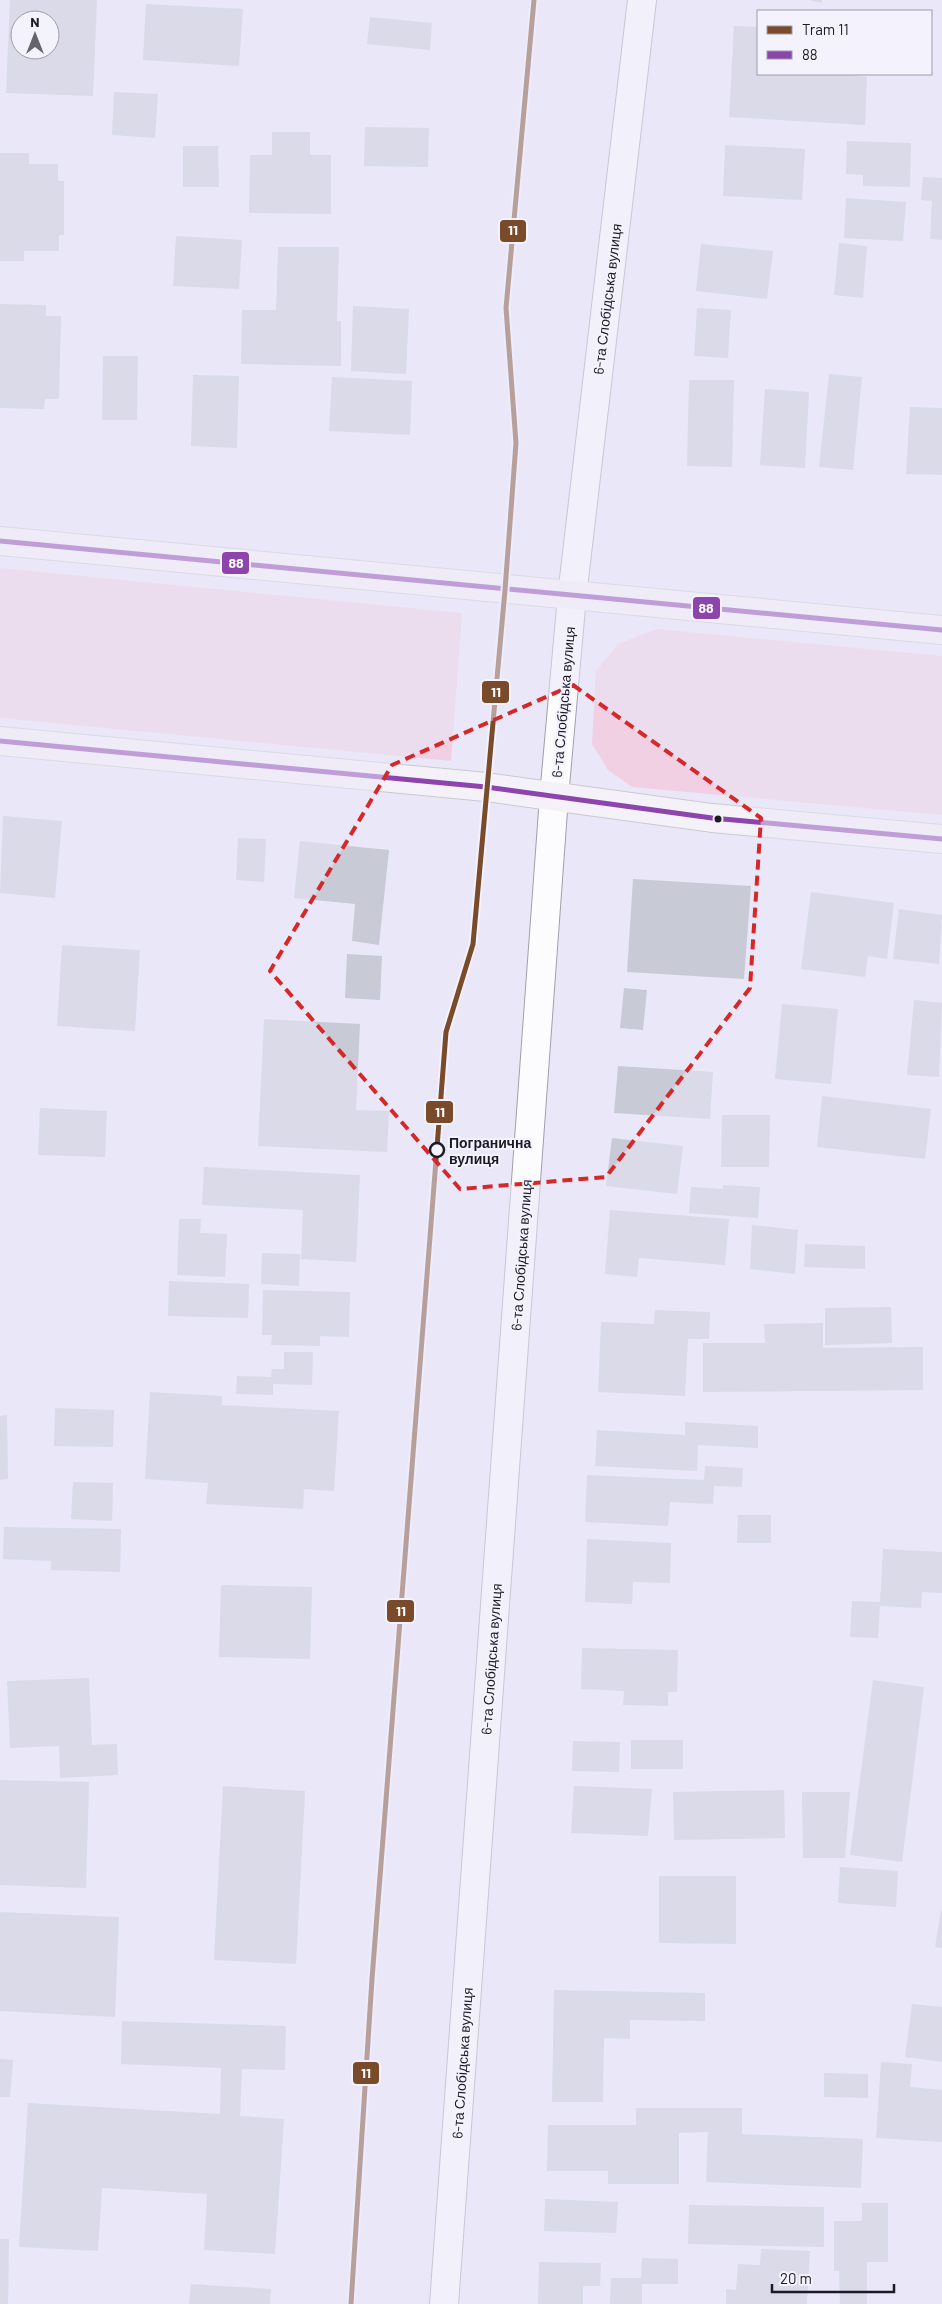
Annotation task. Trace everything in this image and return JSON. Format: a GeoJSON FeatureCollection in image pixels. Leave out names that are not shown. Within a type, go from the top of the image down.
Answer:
{"type":"FeatureCollection","features":[{"type":"Feature","properties":{"kind":"main road"},"geometry":{"type":"LineString","coordinates":[[0,542],[942,630]]}},
{"type":"Feature","properties":{"kind":"main road"},"geometry":{"type":"LineString","coordinates":[[0,741],[486,787],[712,818],[942,839]]}},
{"type":"Feature","properties":{"kind":"street","name":"6-та Слобідська вулиця"},"geometry":{"type":"LineString","coordinates":[[444,2304],[554,797],[572,596],[642,0]]}},
{"type":"Feature","properties":{"kind":"highlighted area"},"geometry":{"type":"Polygon","coordinates":[[[573,685],[761,818],[750,988],[606,1177],[460,1189],[270,971],[392,765],[573,685]]]}},
{"type":"Feature","properties":{"kind":"shaded area"},"geometry":{"type":"Polygon","coordinates":[[[0,568],[462,613],[451,761],[0,718],[0,568]]]}},
{"type":"Feature","properties":{"kind":"shaded area"},"geometry":{"type":"Polygon","coordinates":[[[656,629],[942,656],[942,815],[632,787],[608,770],[592,744],[596,671],[618,644],[656,629]]]}},
{"type":"Feature","properties":{"kind":"building"},"geometry":{"type":"Polygon","coordinates":[[[10,0],[97,0],[93,96],[6,93],[10,0]]]}},
{"type":"Feature","properties":{"kind":"building"},"geometry":{"type":"Polygon","coordinates":[[[809,0],[822,0],[822,3],[809,0]]]}},
{"type":"Feature","properties":{"kind":"building"},"geometry":{"type":"Polygon","coordinates":[[[146,4],[243,9],[239,66],[143,60],[146,4]]]}},
{"type":"Feature","properties":{"kind":"building"},"geometry":{"type":"Polygon","coordinates":[[[370,17],[432,23],[430,50],[367,44],[370,17]]]}},
{"type":"Feature","properties":{"kind":"building"},"geometry":{"type":"Polygon","coordinates":[[[734,26],[757,27],[757,75],[852,75],[867,77],[865,125],[729,117],[734,26]]]}},
{"type":"Feature","properties":{"kind":"building"},"geometry":{"type":"Polygon","coordinates":[[[114,92],[158,94],[155,138],[112,135],[114,92]]]}},
{"type":"Feature","properties":{"kind":"building"},"geometry":{"type":"Polygon","coordinates":[[[365,127],[429,128],[428,167],[364,166],[365,127]]]}},
{"type":"Feature","properties":{"kind":"building"},"geometry":{"type":"Polygon","coordinates":[[[272,132],[310,132],[310,155],[331,155],[331,214],[249,213],[250,155],[272,155],[272,132]]]}},
{"type":"Feature","properties":{"kind":"building"},"geometry":{"type":"Polygon","coordinates":[[[847,141],[911,143],[910,187],[863,186],[863,175],[846,174],[847,141]]]}},
{"type":"Feature","properties":{"kind":"building"},"geometry":{"type":"Polygon","coordinates":[[[725,145],[805,149],[802,200],[723,196],[725,145]]]}},
{"type":"Feature","properties":{"kind":"building"},"geometry":{"type":"Polygon","coordinates":[[[183,146],[218,146],[219,187],[183,187],[183,146]]]}},
{"type":"Feature","properties":{"kind":"building"},"geometry":{"type":"Polygon","coordinates":[[[0,153],[29,153],[29,164],[58,164],[58,181],[64,181],[64,235],[59,235],[59,251],[24,251],[24,261],[0,261],[0,153]]]}},
{"type":"Feature","properties":{"kind":"building"},"geometry":{"type":"Polygon","coordinates":[[[923,177],[942,178],[942,240],[930,239],[932,201],[921,200],[923,177]]]}},
{"type":"Feature","properties":{"kind":"building"},"geometry":{"type":"Polygon","coordinates":[[[846,198],[906,202],[903,241],[844,238],[846,198]]]}},
{"type":"Feature","properties":{"kind":"building"},"geometry":{"type":"Polygon","coordinates":[[[176,236],[242,240],[239,289],[173,286],[176,236]]]}},
{"type":"Feature","properties":{"kind":"building"},"geometry":{"type":"Polygon","coordinates":[[[839,243],[867,246],[863,298],[834,295],[839,243]]]}},
{"type":"Feature","properties":{"kind":"building"},"geometry":{"type":"Polygon","coordinates":[[[701,244],[773,251],[767,299],[696,291],[701,244]]]}},
{"type":"Feature","properties":{"kind":"building"},"geometry":{"type":"Polygon","coordinates":[[[278,247],[339,247],[337,321],[341,321],[341,366],[241,364],[242,310],[276,310],[278,247]]]}},
{"type":"Feature","properties":{"kind":"building"},"geometry":{"type":"Polygon","coordinates":[[[0,304],[46,305],[46,316],[61,316],[59,399],[45,399],[44,409],[0,408],[0,304]]]}},
{"type":"Feature","properties":{"kind":"building"},"geometry":{"type":"Polygon","coordinates":[[[353,306],[409,309],[406,374],[351,371],[353,306]]]}},
{"type":"Feature","properties":{"kind":"building"},"geometry":{"type":"Polygon","coordinates":[[[697,308],[731,310],[728,358],[694,356],[697,308]]]}},
{"type":"Feature","properties":{"kind":"building"},"geometry":{"type":"Polygon","coordinates":[[[103,356],[138,356],[137,420],[102,420],[103,356]]]}},
{"type":"Feature","properties":{"kind":"building"},"geometry":{"type":"Polygon","coordinates":[[[829,374],[862,377],[853,470],[819,467],[829,374]]]}},
{"type":"Feature","properties":{"kind":"building"},"geometry":{"type":"Polygon","coordinates":[[[193,375],[239,376],[237,448],[191,446],[193,375]]]}},
{"type":"Feature","properties":{"kind":"building"},"geometry":{"type":"Polygon","coordinates":[[[332,377],[412,381],[410,435],[329,431],[332,377]]]}},
{"type":"Feature","properties":{"kind":"building"},"geometry":{"type":"Polygon","coordinates":[[[689,380],[734,380],[732,467],[687,466],[689,380]]]}},
{"type":"Feature","properties":{"kind":"building"},"geometry":{"type":"Polygon","coordinates":[[[765,389],[809,392],[805,468],[760,465],[765,389]]]}},
{"type":"Feature","properties":{"kind":"building"},"geometry":{"type":"Polygon","coordinates":[[[910,407],[942,408],[942,475],[906,474],[910,407]]]}},
{"type":"Feature","properties":{"kind":"building"},"geometry":{"type":"Polygon","coordinates":[[[3,816],[62,821],[55,898],[0,893],[3,816]]]}},
{"type":"Feature","properties":{"kind":"building"},"geometry":{"type":"Polygon","coordinates":[[[238,838],[266,839],[264,882],[236,880],[238,838]]]}},
{"type":"Feature","properties":{"kind":"building"},"geometry":{"type":"Polygon","coordinates":[[[300,841],[389,850],[379,945],[352,941],[355,904],[294,898],[300,841]]]}},
{"type":"Feature","properties":{"kind":"building"},"geometry":{"type":"Polygon","coordinates":[[[633,879],[751,886],[744,979],[627,972],[633,879]]]}},
{"type":"Feature","properties":{"kind":"building"},"geometry":{"type":"Polygon","coordinates":[[[811,892],[894,903],[887,959],[868,956],[865,977],[801,969],[811,892]]]}},
{"type":"Feature","properties":{"kind":"building"},"geometry":{"type":"Polygon","coordinates":[[[899,909],[942,915],[939,964],[893,959],[899,909]]]}},
{"type":"Feature","properties":{"kind":"building"},"geometry":{"type":"Polygon","coordinates":[[[62,945],[140,950],[135,1031],[57,1026],[62,945]]]}},
{"type":"Feature","properties":{"kind":"building"},"geometry":{"type":"Polygon","coordinates":[[[347,954],[382,956],[380,1000],[345,998],[347,954]]]}},
{"type":"Feature","properties":{"kind":"building"},"geometry":{"type":"Polygon","coordinates":[[[624,988],[647,990],[643,1030],[620,1028],[624,988]]]}},
{"type":"Feature","properties":{"kind":"building"},"geometry":{"type":"Polygon","coordinates":[[[914,1000],[942,1003],[939,1077],[907,1075],[914,1000]]]}},
{"type":"Feature","properties":{"kind":"building"},"geometry":{"type":"Polygon","coordinates":[[[782,1004],[838,1009],[831,1084],[775,1079],[782,1004]]]}},
{"type":"Feature","properties":{"kind":"building"},"geometry":{"type":"Polygon","coordinates":[[[264,1019],[360,1024],[356,1110],[389,1111],[387,1152],[258,1146],[264,1019]]]}},
{"type":"Feature","properties":{"kind":"building"},"geometry":{"type":"Polygon","coordinates":[[[618,1066],[713,1072],[710,1119],[614,1113],[618,1066]]]}},
{"type":"Feature","properties":{"kind":"building"},"geometry":{"type":"Polygon","coordinates":[[[822,1096],[931,1109],[925,1159],[817,1147],[822,1096]]]}},
{"type":"Feature","properties":{"kind":"building"},"geometry":{"type":"Polygon","coordinates":[[[40,1108],[107,1111],[105,1157],[38,1155],[40,1108]]]}},
{"type":"Feature","properties":{"kind":"building"},"geometry":{"type":"Polygon","coordinates":[[[722,1115],[770,1115],[769,1167],[721,1167],[722,1115]]]}},
{"type":"Feature","properties":{"kind":"building"},"geometry":{"type":"Polygon","coordinates":[[[612,1138],[683,1146],[677,1194],[606,1186],[612,1138]]]}},
{"type":"Feature","properties":{"kind":"building"},"geometry":{"type":"Polygon","coordinates":[[[204,1167],[360,1175],[356,1262],[301,1259],[303,1210],[202,1205],[204,1167]]]}},
{"type":"Feature","properties":{"kind":"building"},"geometry":{"type":"Polygon","coordinates":[[[723,1185],[760,1187],[758,1218],[689,1213],[691,1187],[723,1189],[723,1185]]]}},
{"type":"Feature","properties":{"kind":"building"},"geometry":{"type":"Polygon","coordinates":[[[610,1210],[729,1219],[725,1265],[639,1258],[637,1277],[605,1274],[610,1210]]]}},
{"type":"Feature","properties":{"kind":"building"},"geometry":{"type":"Polygon","coordinates":[[[179,1219],[201,1219],[200,1233],[227,1234],[225,1277],[177,1275],[179,1219]]]}},
{"type":"Feature","properties":{"kind":"building"},"geometry":{"type":"Polygon","coordinates":[[[752,1225],[798,1230],[795,1274],[750,1269],[752,1225]]]}},
{"type":"Feature","properties":{"kind":"building"},"geometry":{"type":"Polygon","coordinates":[[[805,1244],[865,1246],[865,1269],[804,1267],[805,1244]]]}},
{"type":"Feature","properties":{"kind":"building"},"geometry":{"type":"Polygon","coordinates":[[[262,1253],[300,1254],[299,1286],[261,1284],[262,1253]]]}},
{"type":"Feature","properties":{"kind":"building"},"geometry":{"type":"Polygon","coordinates":[[[169,1281],[249,1284],[248,1318],[168,1316],[169,1281]]]}},
{"type":"Feature","properties":{"kind":"building"},"geometry":{"type":"Polygon","coordinates":[[[263,1290],[350,1292],[349,1337],[320,1336],[320,1346],[271,1345],[272,1335],[262,1335],[263,1290]]]}},
{"type":"Feature","properties":{"kind":"building"},"geometry":{"type":"Polygon","coordinates":[[[891,1307],[892,1343],[825,1345],[825,1308],[891,1307]]]}},
{"type":"Feature","properties":{"kind":"building"},"geometry":{"type":"Polygon","coordinates":[[[655,1310],[710,1312],[709,1339],[688,1339],[685,1396],[598,1392],[601,1322],[654,1324],[655,1310]]]}},
{"type":"Feature","properties":{"kind":"building"},"geometry":{"type":"Polygon","coordinates":[[[823,1323],[823,1348],[923,1347],[923,1390],[703,1392],[703,1343],[765,1343],[764,1324],[823,1323]]]}},
{"type":"Feature","properties":{"kind":"building"},"geometry":{"type":"Polygon","coordinates":[[[284,1352],[313,1352],[312,1385],[273,1384],[273,1395],[236,1394],[237,1376],[271,1377],[272,1369],[284,1369],[284,1352]]]}},
{"type":"Feature","properties":{"kind":"building"},"geometry":{"type":"Polygon","coordinates":[[[150,1392],[222,1396],[222,1405],[339,1411],[334,1491],[304,1489],[303,1509],[206,1504],[208,1483],[145,1479],[150,1392]]]}},
{"type":"Feature","properties":{"kind":"building"},"geometry":{"type":"Polygon","coordinates":[[[55,1408],[114,1410],[113,1447],[54,1446],[55,1408]]]}},
{"type":"Feature","properties":{"kind":"building"},"geometry":{"type":"Polygon","coordinates":[[[7,1415],[8,1479],[0,1480],[0,1416],[7,1415]]]}},
{"type":"Feature","properties":{"kind":"building"},"geometry":{"type":"Polygon","coordinates":[[[685,1422],[758,1426],[758,1448],[698,1445],[697,1471],[595,1466],[597,1430],[685,1435],[685,1422]]]}},
{"type":"Feature","properties":{"kind":"building"},"geometry":{"type":"Polygon","coordinates":[[[705,1466],[743,1468],[742,1487],[714,1486],[713,1504],[670,1502],[668,1526],[585,1522],[587,1475],[704,1480],[705,1466]]]}},
{"type":"Feature","properties":{"kind":"building"},"geometry":{"type":"Polygon","coordinates":[[[73,1482],[113,1483],[112,1521],[71,1519],[73,1482]]]}},
{"type":"Feature","properties":{"kind":"building"},"geometry":{"type":"Polygon","coordinates":[[[738,1515],[771,1515],[771,1543],[737,1543],[738,1515]]]}},
{"type":"Feature","properties":{"kind":"building"},"geometry":{"type":"Polygon","coordinates":[[[4,1527],[121,1529],[120,1572],[51,1570],[51,1561],[3,1559],[4,1527]]]}},
{"type":"Feature","properties":{"kind":"building"},"geometry":{"type":"Polygon","coordinates":[[[587,1539],[671,1543],[670,1583],[633,1582],[632,1604],[585,1602],[587,1539]]]}},
{"type":"Feature","properties":{"kind":"building"},"geometry":{"type":"Polygon","coordinates":[[[883,1549],[942,1552],[942,1593],[922,1592],[921,1608],[880,1606],[878,1638],[850,1637],[852,1601],[880,1602],[883,1549]]]}},
{"type":"Feature","properties":{"kind":"building"},"geometry":{"type":"Polygon","coordinates":[[[221,1585],[312,1587],[310,1659],[219,1657],[221,1585]]]}},
{"type":"Feature","properties":{"kind":"building"},"geometry":{"type":"Polygon","coordinates":[[[582,1648],[678,1650],[677,1692],[668,1692],[668,1706],[623,1705],[624,1691],[581,1689],[582,1648]]]}},
{"type":"Feature","properties":{"kind":"building"},"geometry":{"type":"Polygon","coordinates":[[[89,1678],[92,1745],[117,1744],[118,1775],[60,1778],[59,1746],[10,1748],[7,1681],[89,1678]]]}},
{"type":"Feature","properties":{"kind":"building"},"geometry":{"type":"Polygon","coordinates":[[[873,1680],[924,1687],[902,1862],[850,1855],[873,1680]]]}},
{"type":"Feature","properties":{"kind":"building"},"geometry":{"type":"Polygon","coordinates":[[[631,1740],[683,1740],[683,1769],[631,1769],[631,1740]]]}},
{"type":"Feature","properties":{"kind":"building"},"geometry":{"type":"Polygon","coordinates":[[[573,1741],[620,1742],[619,1772],[572,1771],[573,1741]]]}},
{"type":"Feature","properties":{"kind":"building"},"geometry":{"type":"Polygon","coordinates":[[[0,1780],[89,1782],[86,1888],[0,1885],[0,1780]]]}},
{"type":"Feature","properties":{"kind":"building"},"geometry":{"type":"Polygon","coordinates":[[[223,1786],[305,1791],[296,1964],[214,1960],[223,1786]]]}},
{"type":"Feature","properties":{"kind":"building"},"geometry":{"type":"Polygon","coordinates":[[[574,1786],[652,1789],[648,1836],[571,1833],[574,1786]]]}},
{"type":"Feature","properties":{"kind":"building"},"geometry":{"type":"Polygon","coordinates":[[[784,1790],[785,1838],[674,1840],[673,1792],[784,1790]]]}},
{"type":"Feature","properties":{"kind":"building"},"geometry":{"type":"Polygon","coordinates":[[[802,1792],[850,1792],[845,1858],[803,1858],[802,1792]]]}},
{"type":"Feature","properties":{"kind":"building"},"geometry":{"type":"Polygon","coordinates":[[[840,1867],[898,1871],[896,1907],[838,1903],[840,1867]]]}},
{"type":"Feature","properties":{"kind":"building"},"geometry":{"type":"Polygon","coordinates":[[[659,1876],[736,1876],[736,1944],[659,1943],[659,1876]]]}},
{"type":"Feature","properties":{"kind":"building"},"geometry":{"type":"Polygon","coordinates":[[[942,1910],[942,1948],[935,1947],[942,1910]]]}},
{"type":"Feature","properties":{"kind":"building"},"geometry":{"type":"Polygon","coordinates":[[[0,1912],[119,1917],[115,2017],[0,2011],[0,1912]]]}},
{"type":"Feature","properties":{"kind":"building"},"geometry":{"type":"Polygon","coordinates":[[[554,1990],[705,1993],[705,2021],[630,2020],[630,2039],[604,2038],[603,2102],[552,2102],[554,1990]]]}},
{"type":"Feature","properties":{"kind":"building"},"geometry":{"type":"Polygon","coordinates":[[[912,2004],[942,2007],[942,2062],[905,2057],[912,2004]]]}},
{"type":"Feature","properties":{"kind":"building"},"geometry":{"type":"Polygon","coordinates":[[[122,2021],[286,2026],[285,2070],[242,2069],[240,2116],[284,2119],[275,2254],[204,2250],[207,2194],[102,2188],[98,2251],[19,2247],[28,2103],[220,2114],[221,2068],[121,2064],[122,2021]]]}},
{"type":"Feature","properties":{"kind":"building"},"geometry":{"type":"Polygon","coordinates":[[[0,2059],[13,2060],[10,2097],[0,2097],[0,2059]]]}},
{"type":"Feature","properties":{"kind":"building"},"geometry":{"type":"Polygon","coordinates":[[[881,2062],[912,2064],[910,2087],[942,2090],[942,2142],[876,2138],[881,2062]]]}},
{"type":"Feature","properties":{"kind":"building"},"geometry":{"type":"Polygon","coordinates":[[[824,2073],[868,2074],[868,2098],[824,2097],[824,2073]]]}},
{"type":"Feature","properties":{"kind":"building"},"geometry":{"type":"Polygon","coordinates":[[[636,2108],[742,2108],[742,2134],[863,2139],[861,2188],[706,2182],[708,2132],[679,2133],[679,2184],[608,2184],[608,2171],[547,2171],[548,2125],[636,2125],[636,2108]]]}},
{"type":"Feature","properties":{"kind":"building"},"geometry":{"type":"Polygon","coordinates":[[[545,2199],[618,2202],[616,2233],[544,2231],[545,2199]]]}},
{"type":"Feature","properties":{"kind":"building"},"geometry":{"type":"Polygon","coordinates":[[[862,2203],[888,2203],[888,2262],[867,2262],[867,2304],[840,2304],[839,2271],[834,2271],[834,2221],[862,2221],[862,2203]]]}},
{"type":"Feature","properties":{"kind":"building"},"geometry":{"type":"Polygon","coordinates":[[[689,2205],[824,2207],[824,2247],[688,2244],[689,2205]]]}},
{"type":"Feature","properties":{"kind":"building"},"geometry":{"type":"Polygon","coordinates":[[[0,2239],[9,2239],[8,2304],[0,2304],[0,2239]]]}},
{"type":"Feature","properties":{"kind":"building"},"geometry":{"type":"Polygon","coordinates":[[[761,2249],[810,2251],[807,2304],[726,2304],[726,2289],[736,2290],[738,2264],[760,2265],[761,2249]]]}},
{"type":"Feature","properties":{"kind":"building"},"geometry":{"type":"Polygon","coordinates":[[[642,2258],[678,2259],[678,2284],[642,2284],[642,2304],[610,2304],[611,2278],[641,2278],[642,2258]]]}},
{"type":"Feature","properties":{"kind":"building"},"geometry":{"type":"Polygon","coordinates":[[[539,2262],[601,2263],[600,2286],[583,2286],[583,2304],[538,2304],[539,2262]]]}},
{"type":"Feature","properties":{"kind":"building"},"geometry":{"type":"Polygon","coordinates":[[[191,2284],[271,2289],[270,2304],[189,2304],[191,2284]]]}},
{"type":"Feature","properties":{"kind":"tram line","name":"11"},"geometry":{"type":"LineString","coordinates":[[351,2304],[372,1979],[446,1032],[473,944],[505,590],[516,443],[506,308],[534,0]]}},
{"type":"Feature","properties":{"kind":"transit line","name":"88"},"geometry":{"type":"LineString","coordinates":[[0,541],[942,630]]}},
{"type":"Feature","properties":{"kind":"transit line","name":"88"},"geometry":{"type":"LineString","coordinates":[[0,741],[486,787],[712,818],[942,839]]}},
{"type":"Feature","properties":{"kind":"place","name":"Погранична вулиця"},"geometry":{"type":"Point","coordinates":[437,1150]}}]}
